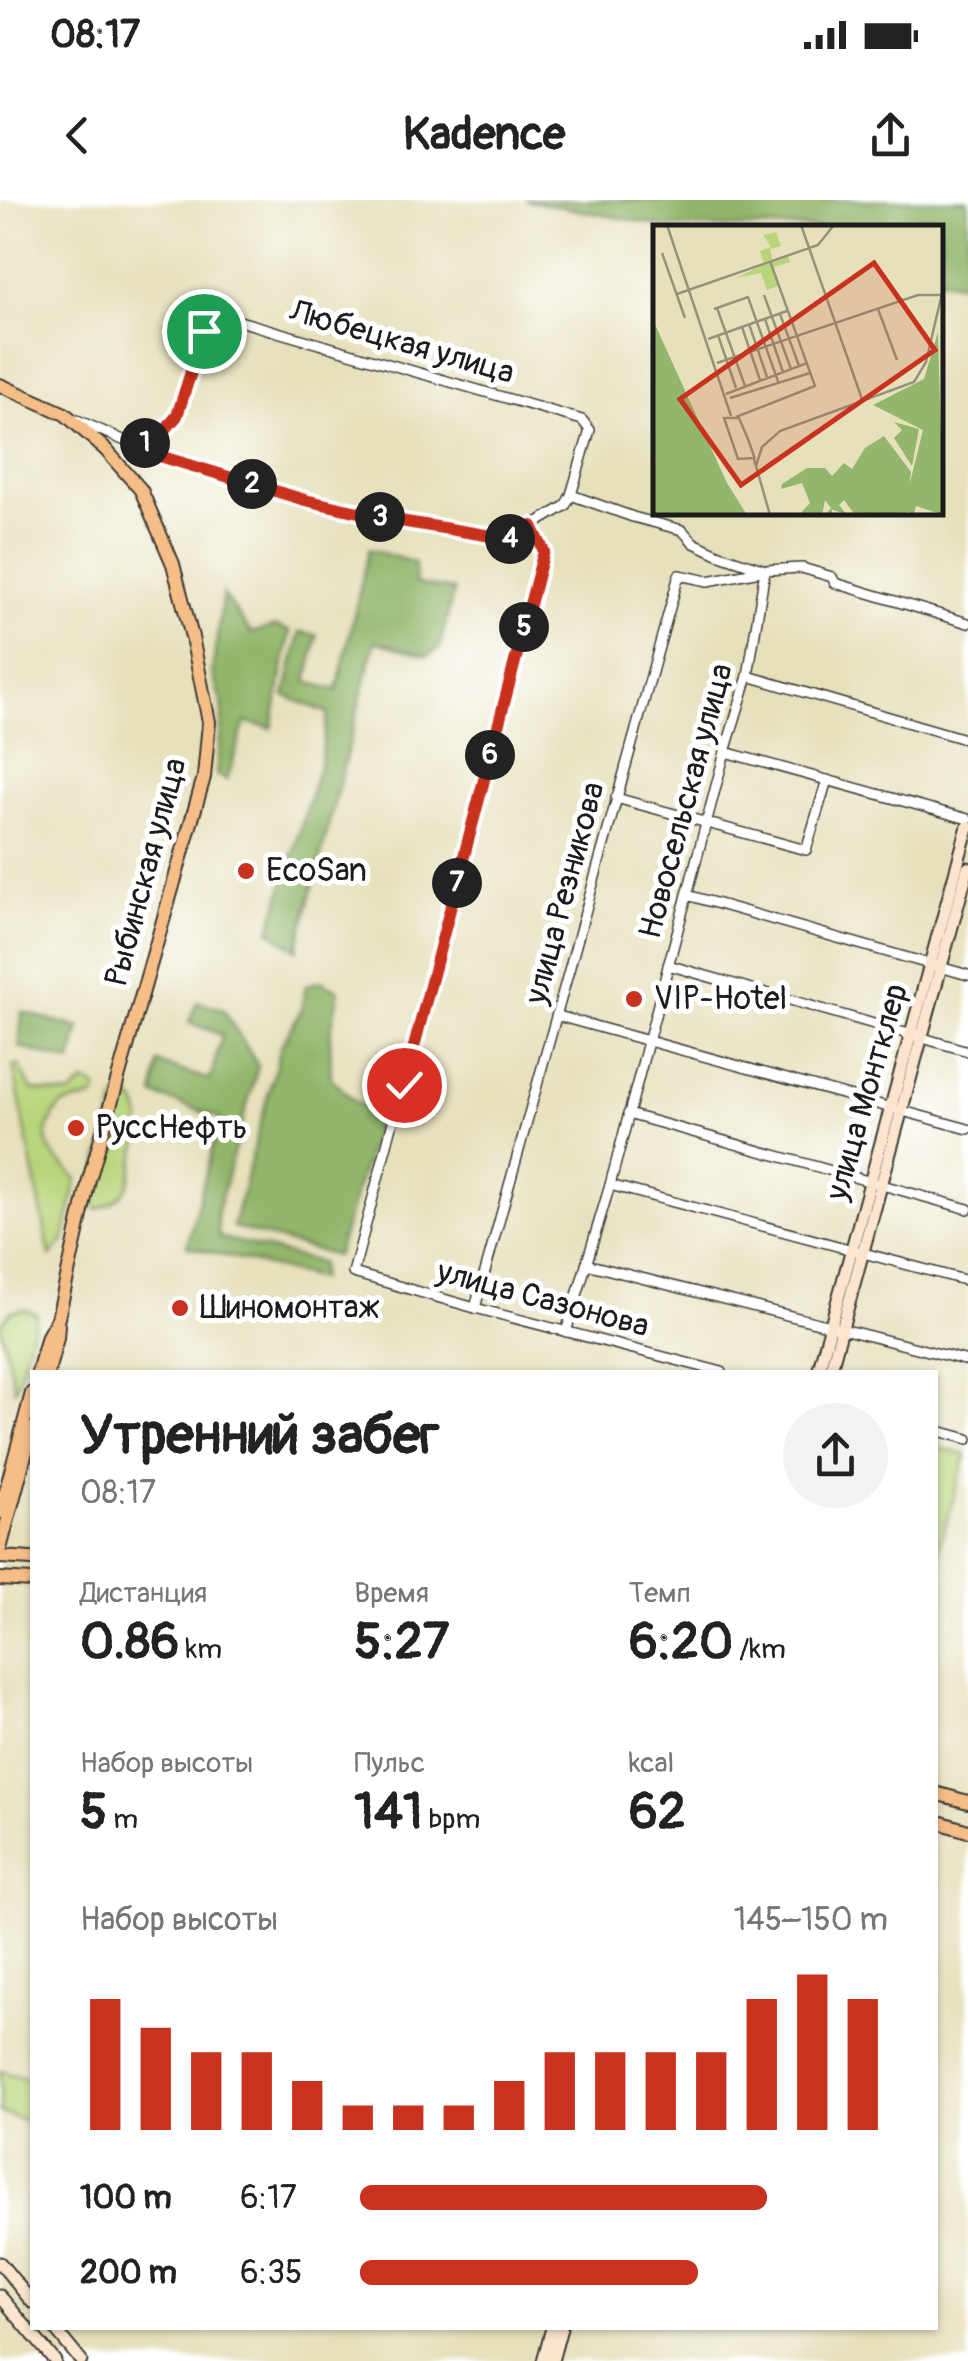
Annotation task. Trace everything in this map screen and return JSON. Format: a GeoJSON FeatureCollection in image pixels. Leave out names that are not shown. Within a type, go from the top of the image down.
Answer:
{"type":"FeatureCollection","features":[{"type":"Feature","properties":{"kind":"main road","name":"Рыбинская улица"},"geometry":{"type":"LineString","coordinates":[[0,386],[65,414],[106,450],[141,490],[173,564],[209,722],[204,777],[89,1180],[58,1318],[48,1336],[39,1370]]}},
{"type":"Feature","properties":{"kind":"main road"},"geometry":{"type":"LineString","coordinates":[[49,1370],[58,1318]]}},
{"type":"Feature","properties":{"kind":"main road"},"geometry":{"type":"LineString","coordinates":[[0,1512],[30,1400]]}},
{"type":"Feature","properties":{"kind":"main road"},"geometry":{"type":"LineString","coordinates":[[0,1548],[30,1436]]}},
{"type":"Feature","properties":{"kind":"main road"},"geometry":{"type":"LineString","coordinates":[[0,1558],[30,1559]]}},
{"type":"Feature","properties":{"kind":"main road"},"geometry":{"type":"LineString","coordinates":[[0,1579],[30,1581]]}},
{"type":"Feature","properties":{"kind":"main road"},"geometry":{"type":"LineString","coordinates":[[938,1794],[968,1802]]}},
{"type":"Feature","properties":{"kind":"main road"},"geometry":{"type":"LineString","coordinates":[[938,1823],[968,1831]]}},
{"type":"Feature","properties":{"kind":"street","name":"Любецкая улица"},"geometry":{"type":"LineString","coordinates":[[136,446],[167,430],[177,416],[208,321],[229,318],[582,420],[590,430],[571,495],[565,506],[532,526]]}},
{"type":"Feature","properties":{"kind":"street"},"geometry":{"type":"LineString","coordinates":[[65,414],[153,454],[305,500],[394,520],[510,539],[532,526]]}},
{"type":"Feature","properties":{"kind":"street"},"geometry":{"type":"LineString","coordinates":[[571,495],[682,530],[694,544],[766,570],[802,568],[968,623]]}},
{"type":"Feature","properties":{"kind":"street","name":"улица Сазонова"},"geometry":{"type":"LineString","coordinates":[[532,526],[544,551],[353,1273],[714,1370]]}},
{"type":"Feature","properties":{"kind":"street","name":"Новосельская улица"},"geometry":{"type":"LineString","coordinates":[[566,1332],[748,676],[766,570]]}},
{"type":"Feature","properties":{"kind":"street","name":"улица Резникова"},"geometry":{"type":"LineString","coordinates":[[475,1308],[679,576],[708,581],[766,570]]}},
{"type":"Feature","properties":{"kind":"street"},"geometry":{"type":"LineString","coordinates":[[748,676],[968,740]]}},
{"type":"Feature","properties":{"kind":"street"},"geometry":{"type":"LineString","coordinates":[[725,752],[968,822]]}},
{"type":"Feature","properties":{"kind":"street"},"geometry":{"type":"LineString","coordinates":[[616,798],[806,850],[827,780]]}},
{"type":"Feature","properties":{"kind":"street","name":"улица Монтклер"},"geometry":{"type":"LineString","coordinates":[[960,894],[968,822]]}},
{"type":"Feature","properties":{"kind":"street","name":"улица Монтклер"},"geometry":{"type":"LineString","coordinates":[[830,1370],[837,1326],[916,1036],[968,868]]}},
{"type":"Feature","properties":{"kind":"street"},"geometry":{"type":"LineString","coordinates":[[687,895],[968,976]]}},
{"type":"Feature","properties":{"kind":"street"},"geometry":{"type":"LineString","coordinates":[[668,965],[968,1051]]}},
{"type":"Feature","properties":{"kind":"street"},"geometry":{"type":"LineString","coordinates":[[558,1016],[968,1129]]}},
{"type":"Feature","properties":{"kind":"street"},"geometry":{"type":"LineString","coordinates":[[628,1114],[968,1209]]}},
{"type":"Feature","properties":{"kind":"street"},"geometry":{"type":"LineString","coordinates":[[610,1184],[968,1281]]}},
{"type":"Feature","properties":{"kind":"street"},"geometry":{"type":"LineString","coordinates":[[586,1264],[968,1361]]}},
{"type":"Feature","properties":{"kind":"street","name":"улица Монтклер"},"geometry":{"type":"LineString","coordinates":[[819,1370],[837,1326]]}},
{"type":"Feature","properties":{"kind":"street"},"geometry":{"type":"LineString","coordinates":[[938,1431],[968,1439]]}},
{"type":"Feature","properties":{"kind":"street"},"geometry":{"type":"LineString","coordinates":[[0,2263],[30,2300]]}},
{"type":"Feature","properties":{"kind":"street"},"geometry":{"type":"LineString","coordinates":[[0,2296],[56,2361]]}},
{"type":"Feature","properties":{"kind":"street"},"geometry":{"type":"LineString","coordinates":[[56,2330],[82,2361]]}},
{"type":"Feature","properties":{"kind":"street"},"geometry":{"type":"LineString","coordinates":[[543,2361],[551,2330]]}},
{"type":"Feature","properties":{"kind":"street"},"geometry":{"type":"LineString","coordinates":[[552,2361],[560,2330]]}},
{"type":"Feature","properties":{"kind":"green space"},"geometry":{"type":"Polygon","coordinates":[[[525,200],[968,200],[968,285],[943,280],[943,225],[657,225],[525,200]]]}},
{"type":"Feature","properties":{"kind":"green space"},"geometry":{"type":"Polygon","coordinates":[[[369,549],[415,563],[416,584],[454,590],[439,649],[427,656],[375,641],[297,950],[270,931],[320,763],[328,713],[285,696],[300,632],[317,635],[307,682],[337,690],[369,549]]]}},
{"type":"Feature","properties":{"kind":"green space"},"geometry":{"type":"Polygon","coordinates":[[[223,594],[251,633],[276,626],[290,631],[272,728],[245,722],[227,780],[216,775],[223,707],[212,673],[223,594]]]}},
{"type":"Feature","properties":{"kind":"green space"},"geometry":{"type":"Polygon","coordinates":[[[321,981],[339,991],[330,1035],[331,1078],[355,1102],[380,1114],[336,1256],[233,1227],[281,1046],[302,1008],[306,985],[321,981]]]}},
{"type":"Feature","properties":{"kind":"green space"},"geometry":{"type":"Polygon","coordinates":[[[197,1002],[223,1009],[258,1066],[217,1212],[219,1237],[321,1263],[320,1279],[187,1246],[220,1118],[154,1095],[158,1063],[210,1080],[222,1035],[189,1022],[197,1002]]]}},
{"type":"Feature","properties":{"kind":"green space"},"geometry":{"type":"Polygon","coordinates":[[[22,1012],[80,1028],[71,1062],[19,1047],[22,1012]]]}},
{"type":"Feature","properties":{"kind":"green space"},"geometry":{"type":"Polygon","coordinates":[[[19,1065],[32,1090],[70,1095],[84,1082],[98,1089],[93,1098],[61,1105],[48,1128],[46,1138],[52,1153],[77,1178],[64,1241],[50,1256],[13,1066],[19,1065]]]}},
{"type":"Feature","properties":{"kind":"green space"},"geometry":{"type":"Polygon","coordinates":[[[120,1094],[130,1098],[139,1112],[138,1144],[125,1190],[115,1201],[97,1209],[91,1199],[93,1183],[120,1094]]]}},
{"type":"Feature","properties":{"kind":"green space"},"geometry":{"type":"Polygon","coordinates":[[[24,1309],[37,1314],[15,1391],[1,1328],[11,1311],[24,1309]]]}},
{"type":"Feature","properties":{"kind":"green space"},"geometry":{"type":"Polygon","coordinates":[[[938,1448],[966,1455],[938,1551],[938,1448]]]}},
{"type":"Feature","properties":{"kind":"green space"},"geometry":{"type":"Polygon","coordinates":[[[0,2071],[30,2079],[30,2121],[0,2113],[0,2071]]]}},
{"type":"Feature","properties":{"kind":"place","name":"EcoSan"},"geometry":{"type":"Point","coordinates":[246,871]}},
{"type":"Feature","properties":{"kind":"place","name":"VIP-Hotel"},"geometry":{"type":"Point","coordinates":[634,999]}},
{"type":"Feature","properties":{"kind":"place","name":"РуссНефть"},"geometry":{"type":"Point","coordinates":[76,1128]}},
{"type":"Feature","properties":{"kind":"place","name":"Шиномонтаж"},"geometry":{"type":"Point","coordinates":[180,1308]}},
{"type":"Feature","properties":{"kind":"route"},"geometry":{"type":"LineString","coordinates":[[204,331],[177,416],[158,438],[136,446],[305,500],[394,520],[510,539],[532,526],[544,551],[404,1085]]}}]}
